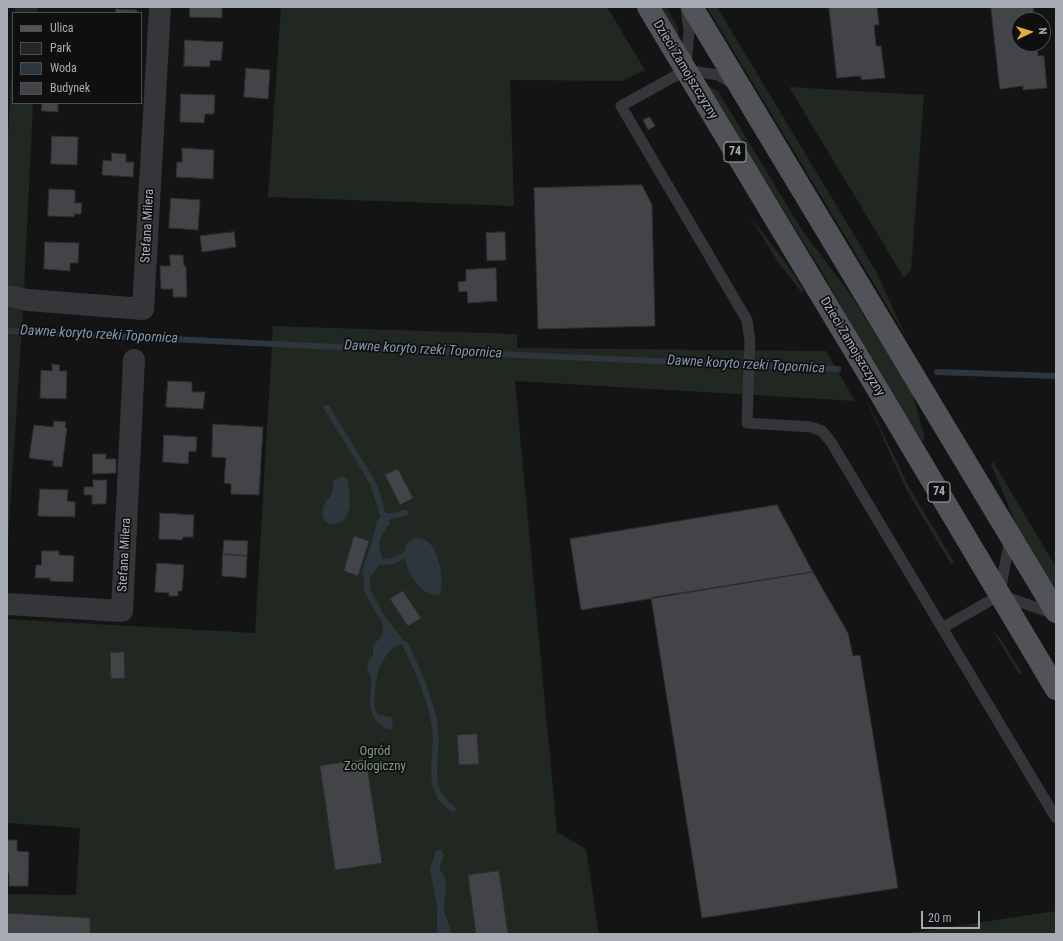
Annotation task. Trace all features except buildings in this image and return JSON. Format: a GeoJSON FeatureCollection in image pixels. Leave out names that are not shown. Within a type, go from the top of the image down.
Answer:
{"type":"FeatureCollection","features":[{"type":"Feature","properties":{"kind":"main road","name":"Dzieci Zamojszczyzny"},"geometry":{"type":"LineString","coordinates":[[648,7],[1056,689]]}},
{"type":"Feature","properties":{"kind":"main road"},"geometry":{"type":"LineString","coordinates":[[692,7],[1056,613]]}},
{"type":"Feature","properties":{"kind":"street","name":"Stefana Milera"},"geometry":{"type":"LineString","coordinates":[[7,296],[28,300],[143,309],[160,7]]}},
{"type":"Feature","properties":{"kind":"street","name":"Stefana Milera"},"geometry":{"type":"LineString","coordinates":[[7,604],[122,611],[134,360]]}},
{"type":"Feature","properties":{"kind":"lane"},"geometry":{"type":"LineString","coordinates":[[686,7],[688,50],[686,70]]}},
{"type":"Feature","properties":{"kind":"lane"},"geometry":{"type":"LineString","coordinates":[[745,94],[732,82],[718,75],[686,70],[621,106],[747,320],[750,341],[747,423],[811,427],[822,431],[1056,818]]}},
{"type":"Feature","properties":{"kind":"lane"},"geometry":{"type":"LineString","coordinates":[[1000,595],[1010,537]]}},
{"type":"Feature","properties":{"kind":"lane"},"geometry":{"type":"LineString","coordinates":[[942,628],[1000,595],[1056,613]]}},
{"type":"Feature","properties":{"kind":"green space"},"geometry":{"type":"Polygon","coordinates":[[[15,7],[38,7],[37,12],[15,12],[15,7]]]}},
{"type":"Feature","properties":{"kind":"green space"},"geometry":{"type":"Polygon","coordinates":[[[281,7],[607,7],[645,70],[622,81],[510,80],[514,206],[268,197],[281,7]]]}},
{"type":"Feature","properties":{"kind":"green space"},"geometry":{"type":"Polygon","coordinates":[[[660,7],[666,7],[678,28],[678,37],[660,7]]]}},
{"type":"Feature","properties":{"kind":"green space"},"geometry":{"type":"Polygon","coordinates":[[[707,7],[717,7],[877,273],[906,337],[707,7]]]}},
{"type":"Feature","properties":{"kind":"green space"},"geometry":{"type":"Polygon","coordinates":[[[12,65],[12,104],[33,104],[24,291],[7,287],[7,152],[12,65]]]}},
{"type":"Feature","properties":{"kind":"green space"},"geometry":{"type":"Polygon","coordinates":[[[706,85],[718,91],[802,230],[851,295],[913,395],[925,438],[922,442],[863,346],[822,272],[706,85]]]}},
{"type":"Feature","properties":{"kind":"green space"},"geometry":{"type":"Polygon","coordinates":[[[789,87],[924,95],[911,270],[904,278],[789,87]]]}},
{"type":"Feature","properties":{"kind":"green space"},"geometry":{"type":"Polygon","coordinates":[[[749,215],[789,267],[804,291],[801,292],[776,259],[749,215]]]}},
{"type":"Feature","properties":{"kind":"green space"},"geometry":{"type":"Polygon","coordinates":[[[7,308],[23,310],[7,557],[7,308]]]}},
{"type":"Feature","properties":{"kind":"green space","name":"Ogród Zoologiczny"},"geometry":{"type":"Polygon","coordinates":[[[273,326],[517,334],[517,348],[826,351],[855,401],[515,381],[557,832],[586,849],[599,934],[7,934],[7,894],[76,895],[80,828],[7,823],[7,619],[255,633],[273,326]]]}},
{"type":"Feature","properties":{"kind":"green space"},"geometry":{"type":"Polygon","coordinates":[[[860,386],[910,489],[954,562],[951,564],[906,489],[860,386]]]}},
{"type":"Feature","properties":{"kind":"green space"},"geometry":{"type":"Polygon","coordinates":[[[993,462],[1056,567],[1056,591],[1017,527],[991,464],[993,462]]]}},
{"type":"Feature","properties":{"kind":"green space"},"geometry":{"type":"Polygon","coordinates":[[[993,631],[1000,638],[1022,673],[1019,674],[993,631]]]}},
{"type":"Feature","properties":{"kind":"green space"},"geometry":{"type":"Polygon","coordinates":[[[1056,911],[1056,934],[903,934],[1056,911]]]}},
{"type":"Feature","properties":{"kind":"water"},"geometry":{"type":"Polygon","coordinates":[[[340,477],[348,480],[350,507],[347,516],[343,521],[333,524],[328,523],[324,520],[323,508],[331,495],[334,480],[340,477]]]}},
{"type":"Feature","properties":{"kind":"water"},"geometry":{"type":"Polygon","coordinates":[[[383,515],[388,517],[390,524],[383,533],[379,547],[385,562],[378,566],[373,575],[361,575],[377,520],[383,515]]]}},
{"type":"Feature","properties":{"kind":"water"},"geometry":{"type":"Polygon","coordinates":[[[415,538],[422,539],[427,542],[433,547],[436,553],[442,582],[440,594],[433,595],[426,592],[413,579],[406,561],[405,553],[408,542],[415,538]]]}},
{"type":"Feature","properties":{"kind":"water"},"geometry":{"type":"Polygon","coordinates":[[[380,613],[383,614],[405,642],[405,644],[393,648],[384,659],[378,669],[375,687],[374,699],[378,715],[391,717],[393,723],[392,729],[387,729],[379,724],[370,707],[371,678],[367,665],[373,655],[373,645],[380,638],[383,632],[383,626],[379,615],[380,613]]]}},
{"type":"Feature","properties":{"kind":"water"},"geometry":{"type":"Polygon","coordinates":[[[441,850],[444,855],[439,868],[445,879],[446,887],[444,910],[452,934],[437,934],[437,907],[430,869],[436,851],[441,850]]]}},
{"type":"Feature","properties":{"kind":"waterway","name":"Dawne koryto rzeki Topornica"},"geometry":{"type":"LineString","coordinates":[[7,331],[838,369]]}},
{"type":"Feature","properties":{"kind":"waterway","name":"Dawne koryto rzeki Topornica"},"geometry":{"type":"LineString","coordinates":[[937,372],[1056,376]]}},
{"type":"Feature","properties":{"kind":"waterway"},"geometry":{"type":"LineString","coordinates":[[327,408],[373,483],[383,515],[388,517],[405,513]]}},
{"type":"Feature","properties":{"kind":"waterway"},"geometry":{"type":"LineString","coordinates":[[385,562],[393,561],[405,555]]}},
{"type":"Feature","properties":{"kind":"waterway"},"geometry":{"type":"LineString","coordinates":[[367,575],[367,590],[380,614]]}},
{"type":"Feature","properties":{"kind":"waterway"},"geometry":{"type":"LineString","coordinates":[[405,644],[415,664],[433,717],[436,739],[434,772],[435,782],[443,801],[453,809]]}}]}
